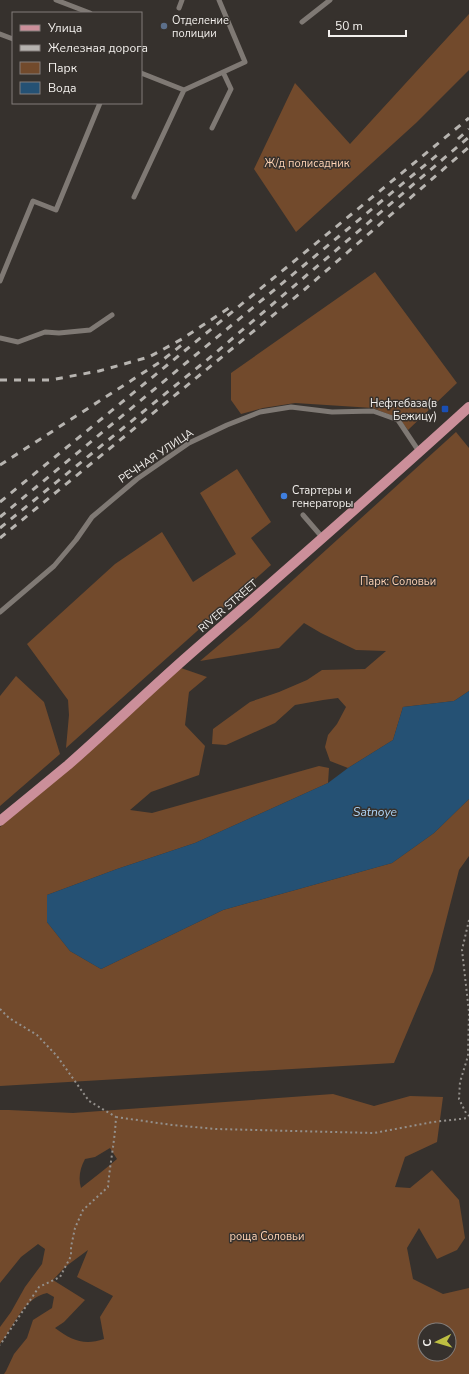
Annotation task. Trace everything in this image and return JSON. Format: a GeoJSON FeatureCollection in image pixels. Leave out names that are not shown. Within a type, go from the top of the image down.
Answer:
{"type":"FeatureCollection","features":[{"type":"Feature","properties":{"kind":"main road","name":"RIVER STREET"},"geometry":{"type":"LineString","coordinates":[[0,821],[68,764],[189,655],[296,562],[322,537],[420,453],[469,407]]}},
{"type":"Feature","properties":{"kind":"lane"},"geometry":{"type":"LineString","coordinates":[[56,0],[87,12]]}},
{"type":"Feature","properties":{"kind":"lane"},"geometry":{"type":"LineString","coordinates":[[179,8],[182,0]]}},
{"type":"Feature","properties":{"kind":"lane"},"geometry":{"type":"LineString","coordinates":[[134,197],[184,90],[245,62],[219,0]]}},
{"type":"Feature","properties":{"kind":"lane"},"geometry":{"type":"LineString","coordinates":[[302,22],[330,0]]}},
{"type":"Feature","properties":{"kind":"lane"},"geometry":{"type":"LineString","coordinates":[[0,34],[12,39]]}},
{"type":"Feature","properties":{"kind":"lane"},"geometry":{"type":"LineString","coordinates":[[212,128],[231,89],[223,72]]}},
{"type":"Feature","properties":{"kind":"lane"},"geometry":{"type":"LineString","coordinates":[[142,74],[184,90]]}},
{"type":"Feature","properties":{"kind":"lane"},"geometry":{"type":"LineString","coordinates":[[1,278],[33,201],[56,210],[100,104]]}},
{"type":"Feature","properties":{"kind":"lane"},"geometry":{"type":"LineString","coordinates":[[0,338],[18,342],[45,332],[59,333],[90,330],[112,315]]}},
{"type":"Feature","properties":{"kind":"lane","name":"РЕЧНАЯ УЛИЦА"},"geometry":{"type":"LineString","coordinates":[[0,612],[54,566],[76,540],[92,517],[137,479],[189,443],[227,425],[260,412],[291,408],[332,412],[373,411],[398,420],[420,453]]}},
{"type":"Feature","properties":{"kind":"lane"},"geometry":{"type":"LineString","coordinates":[[303,515],[322,537]]}},
{"type":"Feature","properties":{"kind":"path"},"geometry":{"type":"LineString","coordinates":[[469,920],[462,950],[469,1012],[468,1056],[460,1082],[459,1099],[469,1117]]}},
{"type":"Feature","properties":{"kind":"path"},"geometry":{"type":"LineString","coordinates":[[0,1008],[9,1018],[37,1035],[57,1056],[89,1100],[116,1117],[216,1130],[374,1133],[469,1117]]}},
{"type":"Feature","properties":{"kind":"path"},"geometry":{"type":"LineString","coordinates":[[0,1345],[39,1287],[60,1277],[71,1256],[71,1247],[75,1228],[83,1210],[108,1187],[110,1160],[115,1140],[116,1117]]}},
{"type":"Feature","properties":{"kind":"green space","name":"Ж/д полисадник"},"geometry":{"type":"Polygon","coordinates":[[[469,14],[469,70],[416,123],[296,232],[254,169],[295,83],[350,144],[469,14]]]}},
{"type":"Feature","properties":{"kind":"green space"},"geometry":{"type":"Polygon","coordinates":[[[375,272],[457,383],[408,430],[400,419],[373,408],[295,403],[263,408],[241,414],[231,400],[231,373],[375,272]]]}},
{"type":"Feature","properties":{"kind":"green space","name":"Парк: Соловьи"},"geometry":{"type":"Polygon","coordinates":[[[456,432],[469,448],[469,691],[454,701],[403,707],[393,740],[348,768],[330,761],[325,747],[328,735],[337,724],[346,707],[338,698],[295,705],[275,723],[226,745],[212,744],[213,729],[250,702],[307,680],[322,670],[365,669],[386,651],[356,650],[304,623],[279,648],[200,661],[251,618],[456,432]]]}},
{"type":"Feature","properties":{"kind":"green space"},"geometry":{"type":"Polygon","coordinates":[[[237,469],[271,522],[251,538],[271,565],[66,748],[69,715],[68,700],[27,644],[115,564],[162,532],[193,582],[236,554],[200,493],[237,469]]]}},
{"type":"Feature","properties":{"kind":"green space"},"geometry":{"type":"Polygon","coordinates":[[[181,668],[207,677],[189,692],[185,725],[205,746],[199,775],[151,792],[130,810],[152,813],[319,766],[329,768],[328,783],[195,843],[117,869],[47,895],[47,922],[70,951],[101,969],[223,910],[392,863],[434,833],[469,799],[469,856],[459,870],[433,971],[394,1063],[0,1086],[0,827],[181,668]]]}},
{"type":"Feature","properties":{"kind":"green space"},"geometry":{"type":"Polygon","coordinates":[[[16,676],[44,702],[60,754],[0,806],[0,696],[16,676]]]}},
{"type":"Feature","properties":{"kind":"green space","name":"роща Соловьи"},"geometry":{"type":"Polygon","coordinates":[[[333,1094],[374,1106],[410,1096],[443,1097],[437,1142],[405,1157],[395,1187],[410,1188],[432,1170],[459,1200],[465,1238],[457,1250],[437,1259],[419,1228],[407,1248],[413,1279],[443,1294],[469,1288],[469,1374],[4,1374],[14,1354],[27,1338],[33,1320],[52,1308],[54,1297],[47,1293],[39,1296],[25,1307],[0,1344],[0,1327],[11,1312],[25,1287],[42,1264],[45,1249],[38,1244],[21,1257],[0,1283],[0,1110],[73,1113],[333,1094]],[[110,1148],[95,1157],[85,1159],[80,1173],[81,1188],[108,1166],[117,1159],[110,1148]],[[88,1250],[65,1267],[53,1280],[85,1300],[64,1322],[55,1328],[72,1339],[84,1342],[104,1339],[100,1317],[113,1296],[77,1277],[88,1250]]]}},
{"type":"Feature","properties":{"kind":"water","name":"Satnoye"},"geometry":{"type":"Polygon","coordinates":[[[469,691],[469,799],[434,833],[392,863],[223,910],[101,969],[70,951],[47,922],[47,895],[117,869],[195,843],[328,783],[348,768],[393,740],[403,707],[454,701],[469,691]]]}},
{"type":"Feature","properties":{"kind":"railway"},"geometry":{"type":"LineString","coordinates":[[0,502],[469,118]]}},
{"type":"Feature","properties":{"kind":"railway"},"geometry":{"type":"LineString","coordinates":[[458,139],[469,129]]}},
{"type":"Feature","properties":{"kind":"railway"},"geometry":{"type":"LineString","coordinates":[[0,528],[213,355],[469,137]]}},
{"type":"Feature","properties":{"kind":"railway"},"geometry":{"type":"LineString","coordinates":[[0,538],[304,290],[469,147]]}},
{"type":"Feature","properties":{"kind":"railway"},"geometry":{"type":"LineString","coordinates":[[0,517],[442,151]]}},
{"type":"Feature","properties":{"kind":"railway"},"geometry":{"type":"LineString","coordinates":[[0,380],[50,380],[99,371],[149,357],[182,339],[232,306]]}},
{"type":"Feature","properties":{"kind":"railway"},"geometry":{"type":"LineString","coordinates":[[0,465],[160,362],[183,344]]}},
{"type":"Feature","properties":{"kind":"place","name":"Отделение полиции"},"geometry":{"type":"Point","coordinates":[164,26]}},
{"type":"Feature","properties":{"kind":"place","name":"Нефтебаза(в Бежицу)"},"geometry":{"type":"Point","coordinates":[445,409]}},
{"type":"Feature","properties":{"kind":"place","name":"Стартеры и генераторы"},"geometry":{"type":"Point","coordinates":[284,496]}}]}
